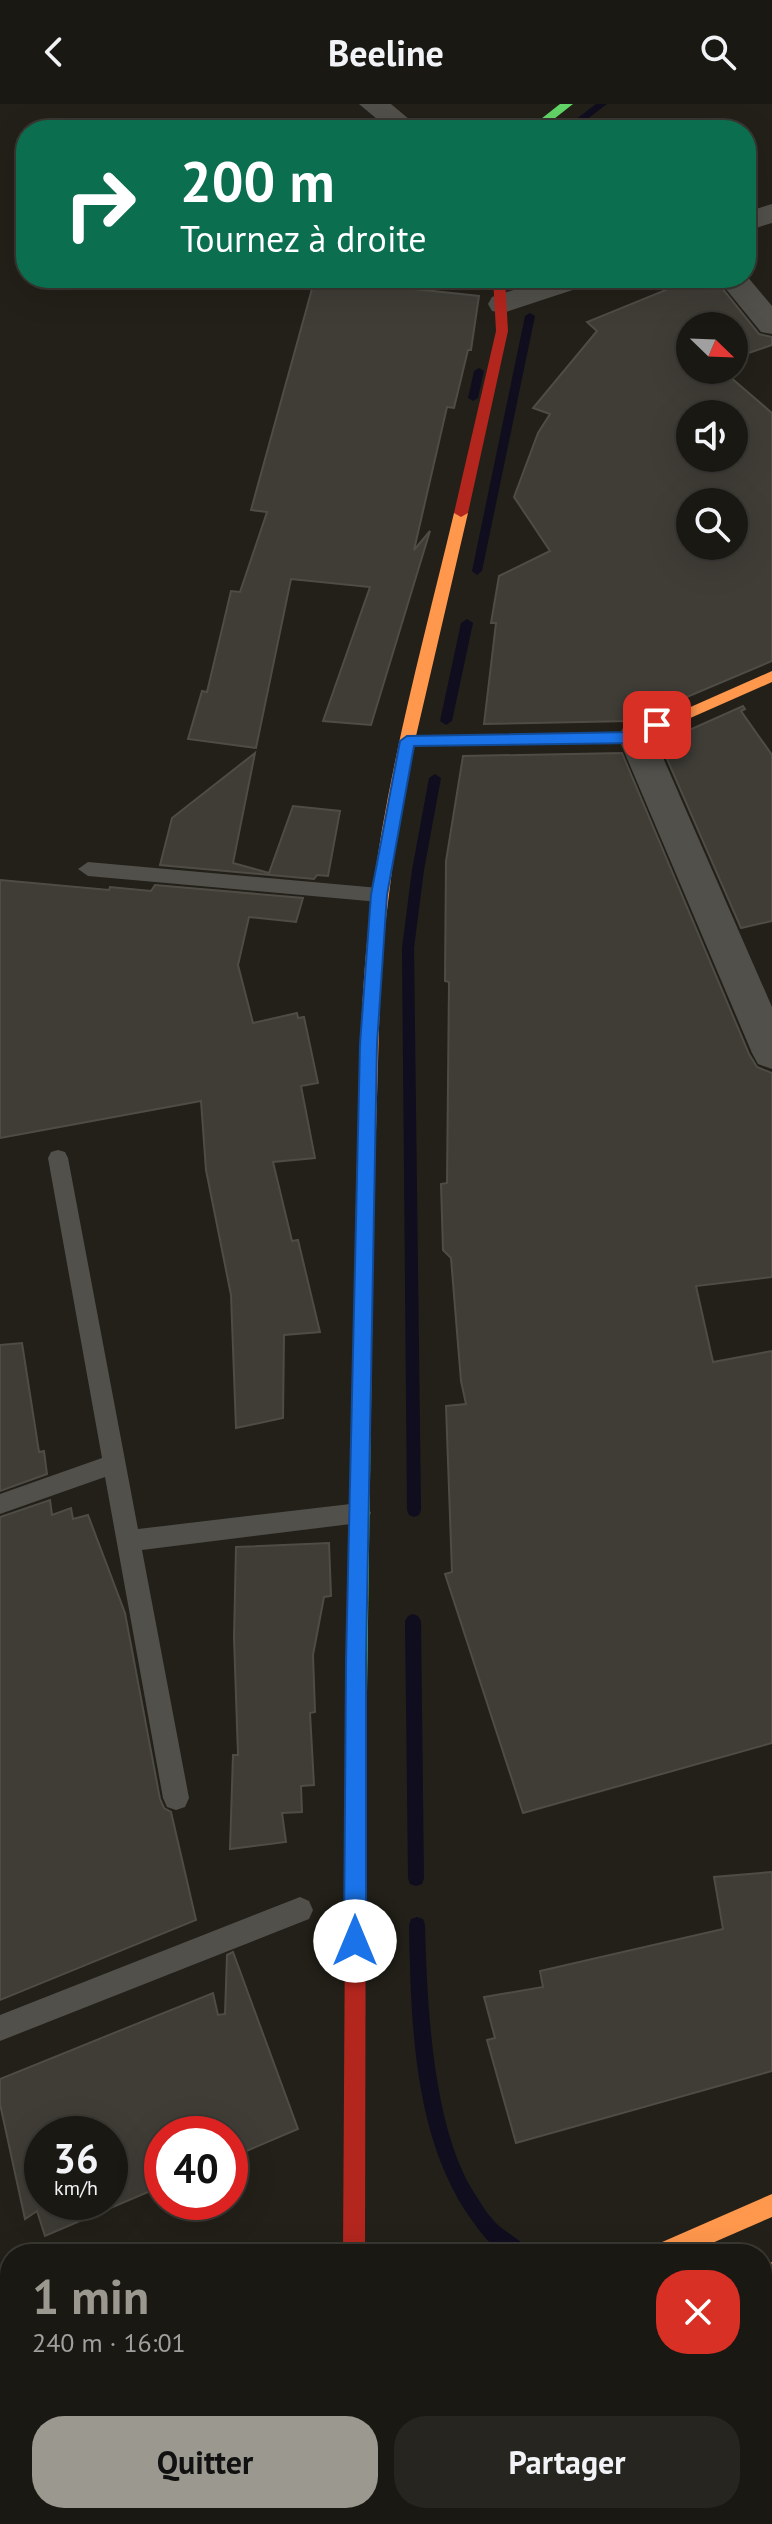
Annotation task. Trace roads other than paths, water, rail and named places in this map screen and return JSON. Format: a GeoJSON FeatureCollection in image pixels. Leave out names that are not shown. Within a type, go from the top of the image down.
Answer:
{"type":"FeatureCollection","features":[{"type":"Feature","properties":{"kind":"street"},"geometry":{"type":"LineString","coordinates":[[373,104],[395,120]]}},
{"type":"Feature","properties":{"kind":"street"},"geometry":{"type":"LineString","coordinates":[[546,120],[567,104]]}},
{"type":"Feature","properties":{"kind":"street"},"geometry":{"type":"LineString","coordinates":[[741,288],[772,325]]}},
{"type":"Feature","properties":{"kind":"street"},"geometry":{"type":"LineString","coordinates":[[354,2244],[359,1513],[368,1044],[379,895],[407,741],[496,367],[502,331],[501,291]]}},
{"type":"Feature","properties":{"kind":"street"},"geometry":{"type":"LineString","coordinates":[[407,741],[636,737],[772,676]]}},
{"type":"Feature","properties":{"kind":"street"},"geometry":{"type":"LineString","coordinates":[[636,737],[772,1053]]}},
{"type":"Feature","properties":{"kind":"street"},"geometry":{"type":"LineString","coordinates":[[684,2244],[772,2205]]}},
{"type":"Feature","properties":{"kind":"lane"},"geometry":{"type":"LineString","coordinates":[[88,869],[379,895]]}},
{"type":"Feature","properties":{"kind":"lane"},"geometry":{"type":"LineString","coordinates":[[58,1158],[176,1798]]}},
{"type":"Feature","properties":{"kind":"lane"},"geometry":{"type":"LineString","coordinates":[[0,1504],[113,1464]]}},
{"type":"Feature","properties":{"kind":"lane"},"geometry":{"type":"LineString","coordinates":[[130,1541],[359,1513]]}},
{"type":"Feature","properties":{"kind":"lane"},"geometry":{"type":"LineString","coordinates":[[0,2028],[300,1910]]}},
{"type":"Feature","properties":{"kind":"waterway"},"geometry":{"type":"LineString","coordinates":[[580,120],[602,104]]}},
{"type":"Feature","properties":{"kind":"waterway"},"geometry":{"type":"LineString","coordinates":[[477,571],[530,316]]}},
{"type":"Feature","properties":{"kind":"waterway"},"geometry":{"type":"LineString","coordinates":[[473,398],[479,371]]}},
{"type":"Feature","properties":{"kind":"waterway"},"geometry":{"type":"LineString","coordinates":[[446,721],[467,623]]}},
{"type":"Feature","properties":{"kind":"waterway"},"geometry":{"type":"LineString","coordinates":[[414,1510],[408,948],[435,778]]}},
{"type":"Feature","properties":{"kind":"waterway"},"geometry":{"type":"LineString","coordinates":[[413,1621],[416,1878]]}},
{"type":"Feature","properties":{"kind":"waterway"},"geometry":{"type":"LineString","coordinates":[[417,1925],[420,2008],[426,2057],[434,2106],[447,2153],[465,2195],[490,2230],[508,2244]]}}]}
